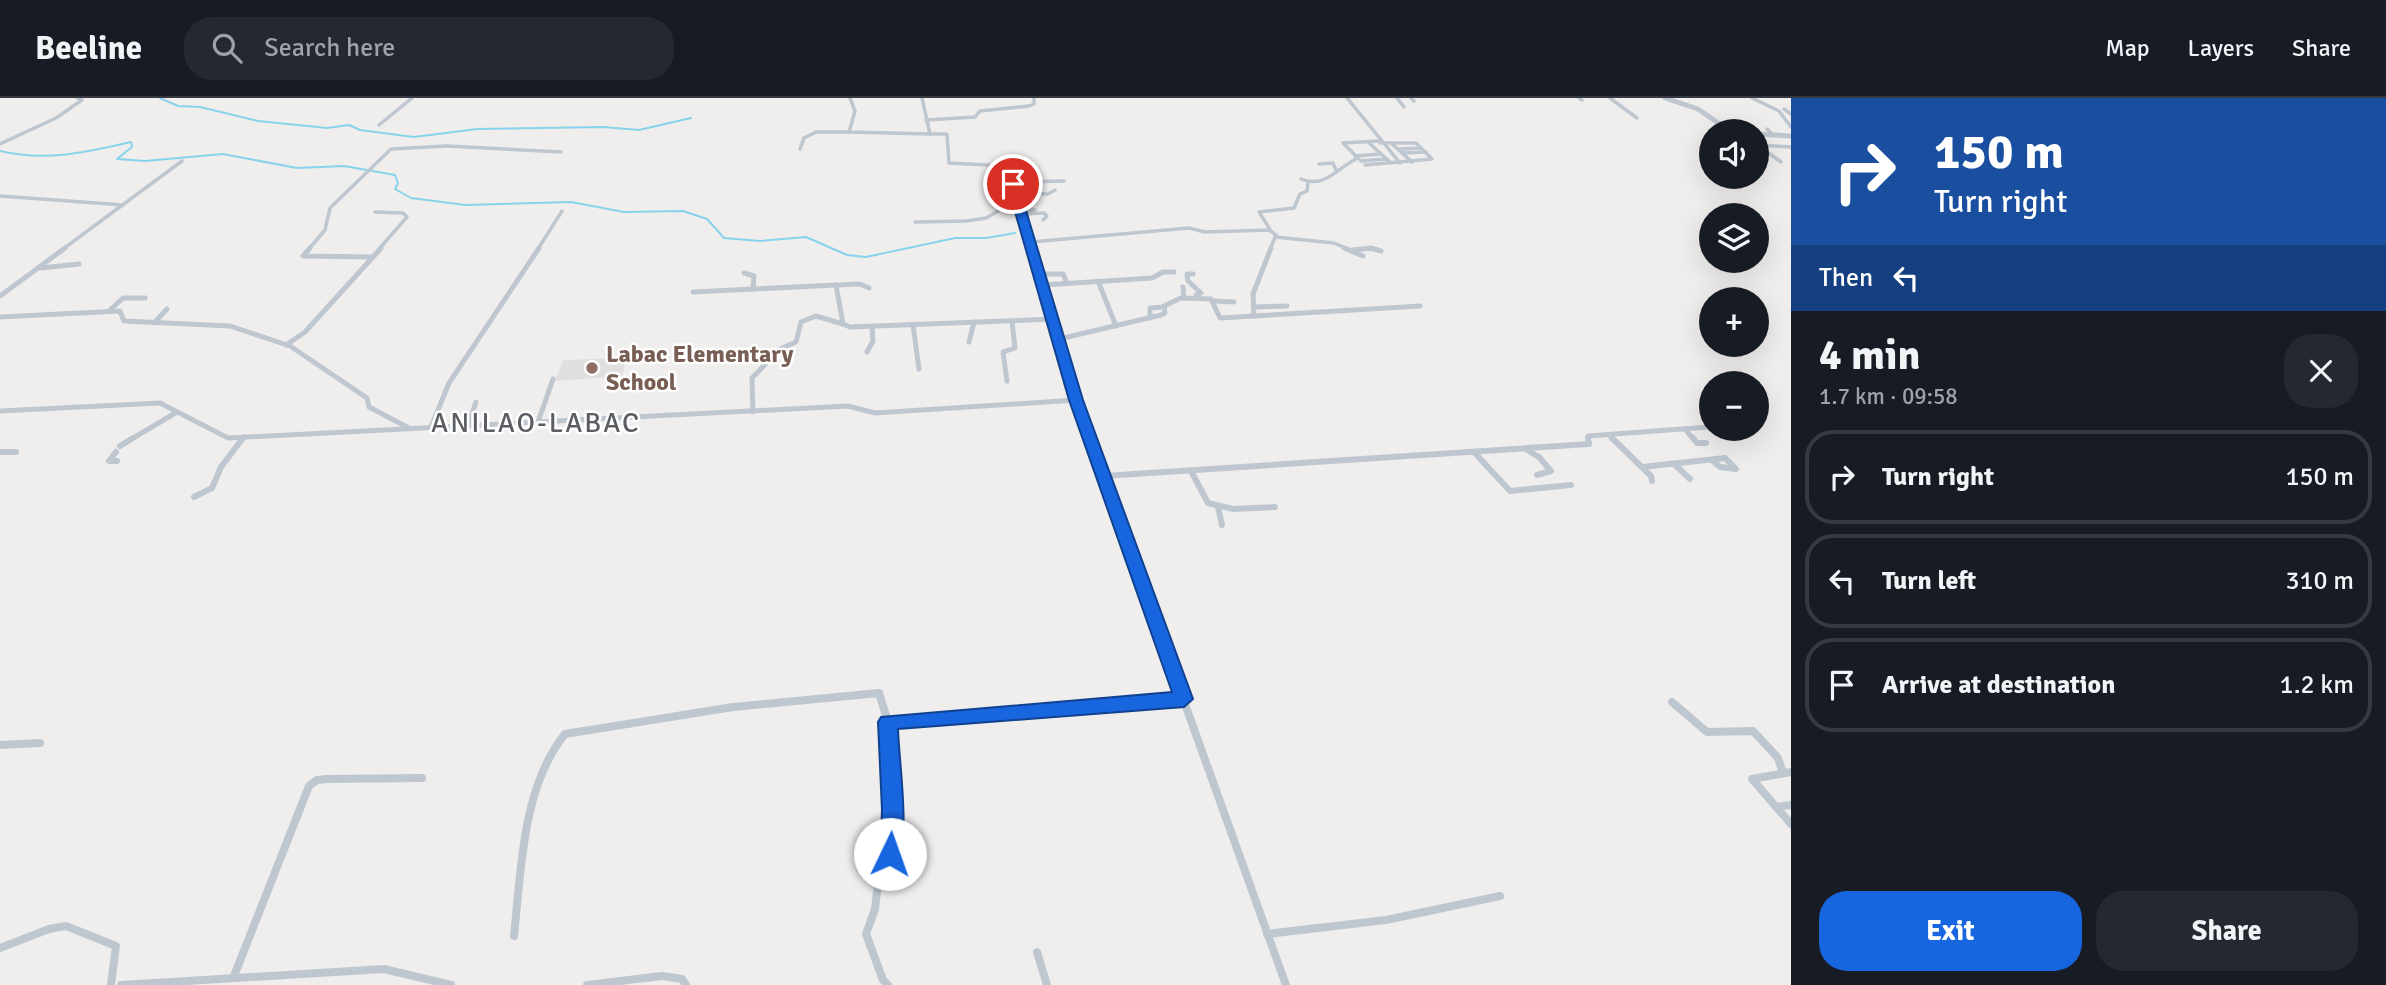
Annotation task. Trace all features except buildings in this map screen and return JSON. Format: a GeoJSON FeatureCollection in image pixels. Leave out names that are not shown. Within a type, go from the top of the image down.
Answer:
{"type":"FeatureCollection","features":[{"type":"Feature","properties":{"kind":"street"},"geometry":{"type":"LineString","coordinates":[[0,144],[30,127],[57,117],[82,100],[77,98]]}},
{"type":"Feature","properties":{"kind":"street"},"geometry":{"type":"LineString","coordinates":[[379,125],[412,98]]}},
{"type":"Feature","properties":{"kind":"street"},"geometry":{"type":"LineString","coordinates":[[849,132],[855,111],[850,98]]}},
{"type":"Feature","properties":{"kind":"street"},"geometry":{"type":"LineString","coordinates":[[922,98],[930,134]]}},
{"type":"Feature","properties":{"kind":"street"},"geometry":{"type":"LineString","coordinates":[[978,117],[980,111],[1029,106],[1034,104],[1034,98]]}},
{"type":"Feature","properties":{"kind":"street"},"geometry":{"type":"LineString","coordinates":[[1347,98],[1364,117],[1379,142],[1400,165]]}},
{"type":"Feature","properties":{"kind":"street"},"geometry":{"type":"LineString","coordinates":[[1398,98],[1404,107]]}},
{"type":"Feature","properties":{"kind":"street"},"geometry":{"type":"LineString","coordinates":[[1610,98],[1637,117]]}},
{"type":"Feature","properties":{"kind":"street"},"geometry":{"type":"LineString","coordinates":[[1665,98],[1698,108],[1713,119]]}},
{"type":"Feature","properties":{"kind":"street"},"geometry":{"type":"LineString","coordinates":[[1752,98],[1779,111],[1791,127]]}},
{"type":"Feature","properties":{"kind":"street"},"geometry":{"type":"LineString","coordinates":[[926,120],[978,117]]}},
{"type":"Feature","properties":{"kind":"street"},"geometry":{"type":"LineString","coordinates":[[978,117],[982,122]]}},
{"type":"Feature","properties":{"kind":"street"},"geometry":{"type":"LineString","coordinates":[[1769,131],[1772,134],[1791,136]]}},
{"type":"Feature","properties":{"kind":"street"},"geometry":{"type":"LineString","coordinates":[[800,149],[804,138],[814,133],[947,134],[949,163],[1003,164],[1022,211],[1076,400],[1286,985]]}},
{"type":"Feature","properties":{"kind":"street"},"geometry":{"type":"LineString","coordinates":[[1374,164],[1379,169],[1432,159],[1415,142],[1379,142],[1346,147],[1359,160],[1374,164],[1400,165]]}},
{"type":"Feature","properties":{"kind":"street"},"geometry":{"type":"LineString","coordinates":[[1391,143],[1412,162]]}},
{"type":"Feature","properties":{"kind":"street"},"geometry":{"type":"LineString","coordinates":[[1369,144],[1391,163]]}},
{"type":"Feature","properties":{"kind":"street"},"geometry":{"type":"LineString","coordinates":[[373,257],[303,256],[325,230],[330,208],[393,149],[447,146],[561,152]]}},
{"type":"Feature","properties":{"kind":"street"},"geometry":{"type":"LineString","coordinates":[[1769,146],[1791,147]]}},
{"type":"Feature","properties":{"kind":"street"},"geometry":{"type":"LineString","coordinates":[[1400,151],[1421,148]]}},
{"type":"Feature","properties":{"kind":"street"},"geometry":{"type":"LineString","coordinates":[[1400,151],[1426,152]]}},
{"type":"Feature","properties":{"kind":"street"},"geometry":{"type":"LineString","coordinates":[[1301,179],[1308,182],[1329,179],[1336,170],[1379,153]]}},
{"type":"Feature","properties":{"kind":"street"},"geometry":{"type":"LineString","coordinates":[[1769,153],[1781,162]]}},
{"type":"Feature","properties":{"kind":"street"},"geometry":{"type":"LineString","coordinates":[[1359,160],[1386,159]]}},
{"type":"Feature","properties":{"kind":"street"},"geometry":{"type":"LineString","coordinates":[[0,296],[182,161]]}},
{"type":"Feature","properties":{"kind":"street"},"geometry":{"type":"LineString","coordinates":[[1320,164],[1334,163],[1336,170]]}},
{"type":"Feature","properties":{"kind":"street"},"geometry":{"type":"LineString","coordinates":[[1012,182],[1064,181]]}},
{"type":"Feature","properties":{"kind":"street"},"geometry":{"type":"LineString","coordinates":[[1275,237],[1272,228],[1259,212],[1294,208],[1300,194],[1307,191],[1308,182]]}},
{"type":"Feature","properties":{"kind":"street"},"geometry":{"type":"LineString","coordinates":[[1015,193],[1048,194],[1055,190]]}},
{"type":"Feature","properties":{"kind":"street"},"geometry":{"type":"LineString","coordinates":[[0,196],[123,205]]}},
{"type":"Feature","properties":{"kind":"street"},"geometry":{"type":"LineString","coordinates":[[1022,211],[1035,209]]}},
{"type":"Feature","properties":{"kind":"street"},"geometry":{"type":"LineString","coordinates":[[915,222],[980,220],[1000,210],[1044,213],[1047,216],[1043,220]]}},
{"type":"Feature","properties":{"kind":"street"},"geometry":{"type":"LineString","coordinates":[[431,428],[449,383],[562,211]]}},
{"type":"Feature","properties":{"kind":"street"},"geometry":{"type":"LineString","coordinates":[[286,345],[305,332],[407,217],[403,213],[375,212]]}},
{"type":"Feature","properties":{"kind":"street"},"geometry":{"type":"LineString","coordinates":[[1031,242],[1094,239],[1103,234],[1141,230],[1271,231]]}},
{"type":"Feature","properties":{"kind":"street"},"geometry":{"type":"LineString","coordinates":[[1275,237],[1334,243],[1363,256]]}},
{"type":"Feature","properties":{"kind":"street"},"geometry":{"type":"LineString","coordinates":[[1254,316],[1253,294],[1275,237]]}},
{"type":"Feature","properties":{"kind":"street"},"geometry":{"type":"LineString","coordinates":[[1351,250],[1371,248],[1381,251]]}},
{"type":"Feature","properties":{"kind":"street"},"geometry":{"type":"LineString","coordinates":[[39,268],[79,264]]}},
{"type":"Feature","properties":{"kind":"street"},"geometry":{"type":"LineString","coordinates":[[1044,285],[1152,278],[1174,272]]}},
{"type":"Feature","properties":{"kind":"street"},"geometry":{"type":"LineString","coordinates":[[744,274],[754,276],[752,289]]}},
{"type":"Feature","properties":{"kind":"street"},"geometry":{"type":"LineString","coordinates":[[1041,274],[1063,274],[1067,283]]}},
{"type":"Feature","properties":{"kind":"street"},"geometry":{"type":"LineString","coordinates":[[1150,318],[1150,308],[1164,307],[1184,296],[1201,294],[1198,286],[1188,281],[1187,274],[1193,274]]}},
{"type":"Feature","properties":{"kind":"street"},"geometry":{"type":"LineString","coordinates":[[1098,281],[1116,326]]}},
{"type":"Feature","properties":{"kind":"street"},"geometry":{"type":"LineString","coordinates":[[693,292],[860,284],[869,288]]}},
{"type":"Feature","properties":{"kind":"street"},"geometry":{"type":"LineString","coordinates":[[836,285],[843,324]]}},
{"type":"Feature","properties":{"kind":"street"},"geometry":{"type":"LineString","coordinates":[[1183,287],[1184,296]]}},
{"type":"Feature","properties":{"kind":"street"},"geometry":{"type":"LineString","coordinates":[[1184,296],[1234,302]]}},
{"type":"Feature","properties":{"kind":"street"},"geometry":{"type":"LineString","coordinates":[[109,311],[123,298],[145,298]]}},
{"type":"Feature","properties":{"kind":"street"},"geometry":{"type":"LineString","coordinates":[[1213,301],[1220,318],[1420,306]]}},
{"type":"Feature","properties":{"kind":"street"},"geometry":{"type":"LineString","coordinates":[[1253,307],[1287,306]]}},
{"type":"Feature","properties":{"kind":"street"},"geometry":{"type":"LineString","coordinates":[[1059,339],[1165,314],[1164,307]]}},
{"type":"Feature","properties":{"kind":"street"},"geometry":{"type":"LineString","coordinates":[[153,323],[167,309]]}},
{"type":"Feature","properties":{"kind":"street"},"geometry":{"type":"LineString","coordinates":[[0,317],[122,311],[121,319],[124,321],[216,323],[286,345],[367,398],[369,407],[411,428]]}},
{"type":"Feature","properties":{"kind":"street"},"geometry":{"type":"LineString","coordinates":[[752,411],[752,378],[780,349],[796,342],[802,322],[817,316],[843,324],[872,327],[1054,319]]}},
{"type":"Feature","properties":{"kind":"street"},"geometry":{"type":"LineString","coordinates":[[1007,381],[1003,352],[1015,348],[1012,321]]}},
{"type":"Feature","properties":{"kind":"street"},"geometry":{"type":"LineString","coordinates":[[969,342],[970,328],[974,322]]}},
{"type":"Feature","properties":{"kind":"street"},"geometry":{"type":"LineString","coordinates":[[1099,322],[1102,329]]}},
{"type":"Feature","properties":{"kind":"street"},"geometry":{"type":"LineString","coordinates":[[914,324],[919,369]]}},
{"type":"Feature","properties":{"kind":"street"},"geometry":{"type":"LineString","coordinates":[[867,352],[873,341],[872,327]]}},
{"type":"Feature","properties":{"kind":"street"},"geometry":{"type":"LineString","coordinates":[[538,422],[553,379]]}},
{"type":"Feature","properties":{"kind":"street"},"geometry":{"type":"LineString","coordinates":[[0,411],[160,403],[228,438],[242,440],[411,428],[848,406],[875,412],[1076,400]]}},
{"type":"Feature","properties":{"kind":"street"},"geometry":{"type":"LineString","coordinates":[[468,425],[476,402]]}},
{"type":"Feature","properties":{"kind":"street"},"geometry":{"type":"LineString","coordinates":[[120,446],[177,412]]}},
{"type":"Feature","properties":{"kind":"street"},"geometry":{"type":"LineString","coordinates":[[1104,476],[1589,444],[1588,436],[1699,428]]}},
{"type":"Feature","properties":{"kind":"street"},"geometry":{"type":"LineString","coordinates":[[1685,429],[1697,443],[1706,443]]}},
{"type":"Feature","properties":{"kind":"street"},"geometry":{"type":"LineString","coordinates":[[1609,435],[1642,467],[1652,481]]}},
{"type":"Feature","properties":{"kind":"street"},"geometry":{"type":"LineString","coordinates":[[194,496],[212,488],[221,467],[242,440]]}},
{"type":"Feature","properties":{"kind":"street"},"geometry":{"type":"LineString","coordinates":[[1525,449],[1539,457],[1551,471],[1537,475]]}},
{"type":"Feature","properties":{"kind":"street"},"geometry":{"type":"LineString","coordinates":[[0,452],[16,452]]}},
{"type":"Feature","properties":{"kind":"street"},"geometry":{"type":"LineString","coordinates":[[116,452],[109,461],[117,461]]}},
{"type":"Feature","properties":{"kind":"street"},"geometry":{"type":"LineString","coordinates":[[1474,452],[1510,491],[1571,485]]}},
{"type":"Feature","properties":{"kind":"street"},"geometry":{"type":"LineString","coordinates":[[1642,467],[1713,461]]}},
{"type":"Feature","properties":{"kind":"street"},"geometry":{"type":"LineString","coordinates":[[1674,464],[1690,479]]}},
{"type":"Feature","properties":{"kind":"street"},"geometry":{"type":"LineString","coordinates":[[1191,471],[1208,503],[1218,507],[1275,507]]}},
{"type":"Feature","properties":{"kind":"street"},"geometry":{"type":"LineString","coordinates":[[1218,507],[1222,525]]}},
{"type":"Feature","properties":{"kind":"street"},"geometry":{"type":"LineString","coordinates":[[514,936],[523,859],[544,765],[556,741],[565,734],[733,707],[879,694],[882,695],[888,722],[892,847],[878,883],[875,909],[866,934],[883,980],[888,985]]}},
{"type":"Feature","properties":{"kind":"street"},"geometry":{"type":"LineString","coordinates":[[888,722],[1184,699]]}},
{"type":"Feature","properties":{"kind":"street"},"geometry":{"type":"LineString","coordinates":[[1672,702],[1707,732],[1753,731],[1787,772],[1752,779],[1791,824]]}},
{"type":"Feature","properties":{"kind":"street"},"geometry":{"type":"LineString","coordinates":[[0,746],[40,743]]}},
{"type":"Feature","properties":{"kind":"street"},"geometry":{"type":"LineString","coordinates":[[234,976],[309,786],[317,780],[326,779],[422,778]]}},
{"type":"Feature","properties":{"kind":"street"},"geometry":{"type":"LineString","coordinates":[[1776,807],[1791,805]]}},
{"type":"Feature","properties":{"kind":"street"},"geometry":{"type":"LineString","coordinates":[[1267,934],[1386,920],[1500,896]]}},
{"type":"Feature","properties":{"kind":"street"},"geometry":{"type":"LineString","coordinates":[[0,948],[48,929],[70,927],[116,946],[111,985]]}},
{"type":"Feature","properties":{"kind":"street"},"geometry":{"type":"LineString","coordinates":[[1037,952],[1048,985]]}},
{"type":"Feature","properties":{"kind":"street"},"geometry":{"type":"LineString","coordinates":[[121,985],[234,976],[384,970],[451,985]]}},
{"type":"Feature","properties":{"kind":"street"},"geometry":{"type":"LineString","coordinates":[[587,985],[662,976],[682,979],[685,985]]}},
{"type":"Feature","properties":{"kind":"shaded area","name":"Labac Elementary School"},"geometry":{"type":"Polygon","coordinates":[[[626,358],[622,376],[555,381],[563,360],[626,358]]]}},
{"type":"Feature","properties":{"kind":"waterway"},"geometry":{"type":"LineString","coordinates":[[160,98],[178,106],[200,107],[258,121],[327,128],[349,125],[360,130],[414,137],[477,129],[604,127],[639,130],[691,118]]}},
{"type":"Feature","properties":{"kind":"waterway"},"geometry":{"type":"LineString","coordinates":[[0,151],[50,156],[131,142],[132,147],[117,159],[145,161],[223,154],[297,168],[344,166],[395,175],[398,183],[395,189],[411,198],[465,205],[571,202],[624,212],[683,211],[707,219],[724,238],[760,241],[806,237],[847,255],[866,257],[955,238],[986,238],[1015,233]]}},
{"type":"Feature","properties":{"kind":"place","name":"Labac Elementary School"},"geometry":{"type":"Point","coordinates":[592,368]}},
{"type":"Feature","properties":{"kind":"district","name":"ANILAO-LABAC"},"geometry":{"type":"Point","coordinates":[536,423]}},
{"type":"Feature","properties":{"kind":"route"},"geometry":{"type":"LineString","coordinates":[[890,854],[892,810],[888,722],[1184,699],[1076,400],[1013,184]]}}]}
